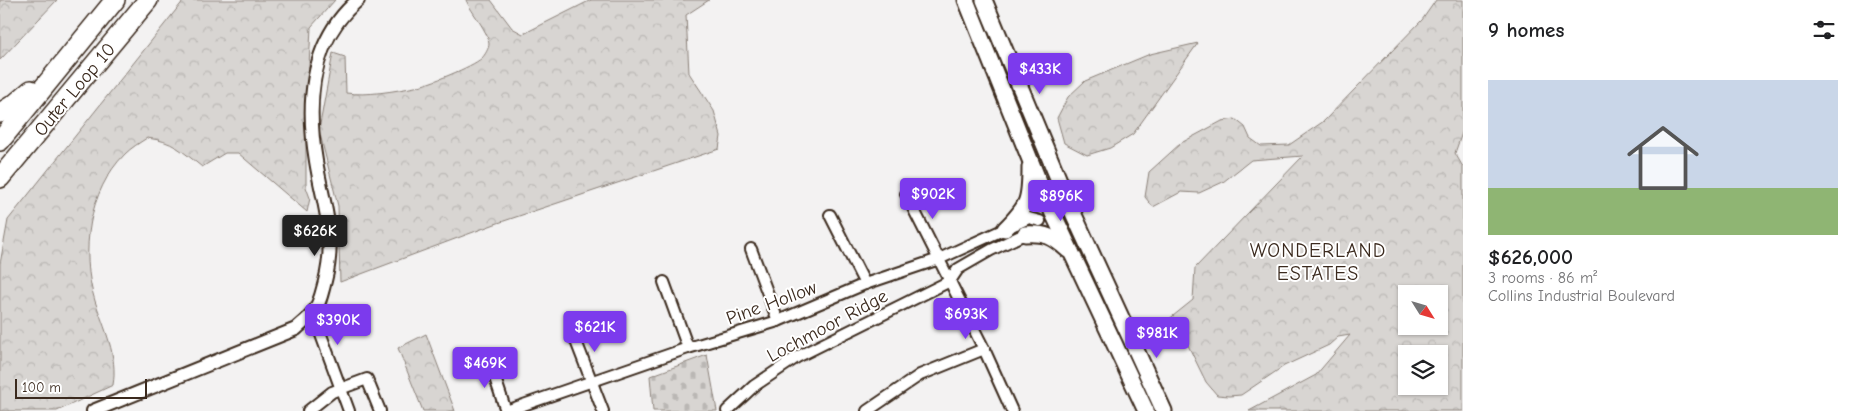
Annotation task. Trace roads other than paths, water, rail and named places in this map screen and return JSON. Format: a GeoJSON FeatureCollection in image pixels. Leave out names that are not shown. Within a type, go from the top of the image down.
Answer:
{"type":"FeatureCollection","features":[{"type":"Feature","properties":{"kind":"highway"},"geometry":{"type":"LineString","coordinates":[[0,141],[63,61],[115,0]]}},
{"type":"Feature","properties":{"kind":"highway","name":"Outer Loop 10"},"geometry":{"type":"LineString","coordinates":[[0,178],[148,0]]}},
{"type":"Feature","properties":{"kind":"highway"},"geometry":{"type":"LineString","coordinates":[[0,113],[16,103],[63,61]]}},
{"type":"Feature","properties":{"kind":"highway"},"geometry":{"type":"LineString","coordinates":[[0,189],[11,170],[46,124]]}},
{"type":"Feature","properties":{"kind":"main road"},"geometry":{"type":"LineString","coordinates":[[966,0],[1030,158],[1046,217],[1071,253],[1146,411]]}},
{"type":"Feature","properties":{"kind":"main road"},"geometry":{"type":"LineString","coordinates":[[984,0],[1068,202],[1164,411]]}},
{"type":"Feature","properties":{"kind":"main road"},"geometry":{"type":"LineString","coordinates":[[1005,228],[1022,211],[1028,201],[1030,158]]}},
{"type":"Feature","properties":{"kind":"main road"},"geometry":{"type":"LineString","coordinates":[[1025,234],[1041,233],[1052,237],[1071,253]]}},
{"type":"Feature","properties":{"kind":"street"},"geometry":{"type":"LineString","coordinates":[[92,411],[296,329],[313,313],[319,302],[326,276],[330,243],[327,210],[315,160],[312,107],[316,67],[322,48],[331,30],[338,19],[358,0]]}},
{"type":"Feature","properties":{"kind":"street"},"geometry":{"type":"LineString","coordinates":[[906,194],[984,349],[1012,411]]}},
{"type":"Feature","properties":{"kind":"street"},"geometry":{"type":"LineString","coordinates":[[950,281],[958,269],[991,250],[1037,228],[1046,217],[1068,202]]}},
{"type":"Feature","properties":{"kind":"street"},"geometry":{"type":"LineString","coordinates":[[830,215],[864,284]]}},
{"type":"Feature","properties":{"kind":"street","name":"Pine Hollow"},"geometry":{"type":"LineString","coordinates":[[489,360],[506,411],[688,348],[778,321],[864,284],[939,259],[1029,218],[1046,217]]}},
{"type":"Feature","properties":{"kind":"street"},"geometry":{"type":"LineString","coordinates":[[750,249],[778,321]]}},
{"type":"Feature","properties":{"kind":"street","name":"Lochmoor Ridge"},"geometry":{"type":"LineString","coordinates":[[727,411],[754,386],[796,357],[950,281]]}},
{"type":"Feature","properties":{"kind":"street"},"geometry":{"type":"LineString","coordinates":[[664,282],[688,348]]}},
{"type":"Feature","properties":{"kind":"street"},"geometry":{"type":"LineString","coordinates":[[313,313],[349,411]]}},
{"type":"Feature","properties":{"kind":"street"},"geometry":{"type":"LineString","coordinates":[[574,336],[603,411]]}},
{"type":"Feature","properties":{"kind":"street"},"geometry":{"type":"LineString","coordinates":[[867,411],[920,375],[984,349]]}},
{"type":"Feature","properties":{"kind":"street"},"geometry":{"type":"LineString","coordinates":[[308,411],[320,407],[332,392],[367,379],[380,411]]}},
{"type":"Feature","properties":{"kind":"district","name":"WONDERLAND ESTATES"},"geometry":{"type":"Point","coordinates":[1318,262]}}]}
